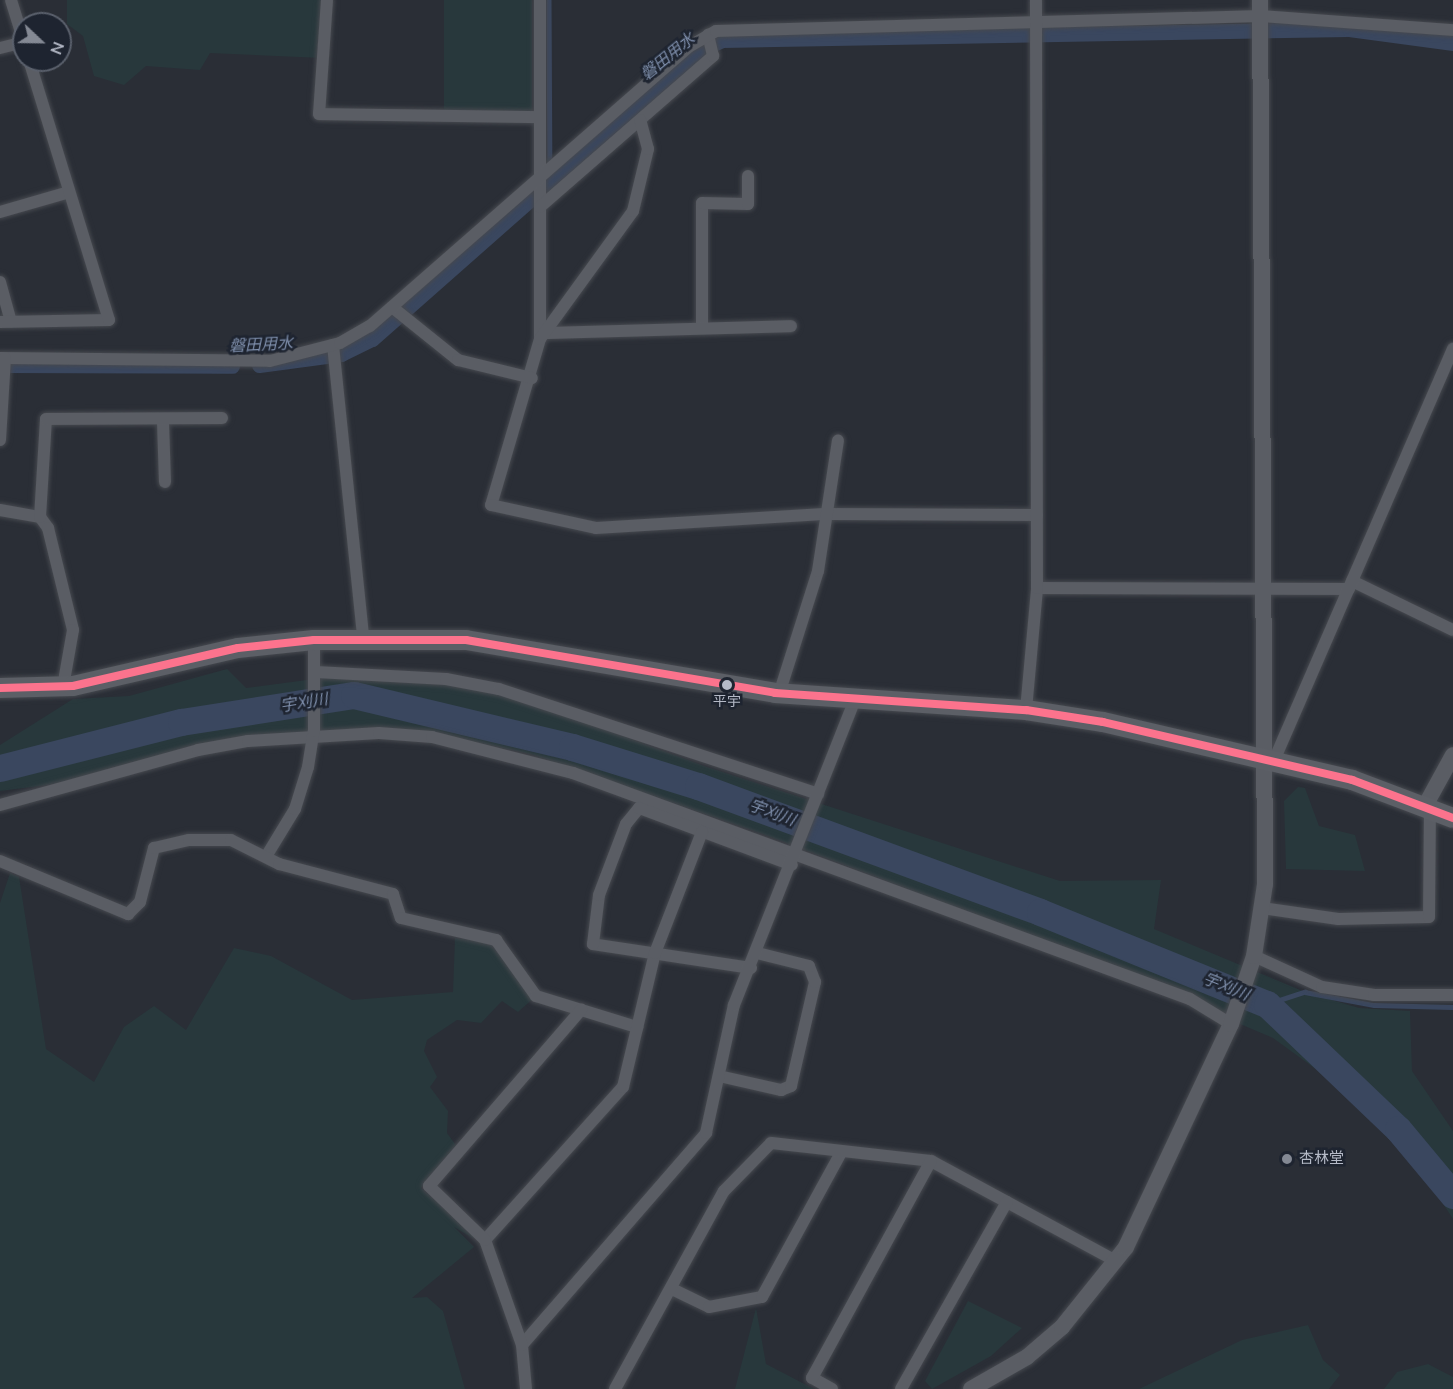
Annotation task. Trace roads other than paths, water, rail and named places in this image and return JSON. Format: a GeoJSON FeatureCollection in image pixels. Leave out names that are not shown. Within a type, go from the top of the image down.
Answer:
{"type":"FeatureCollection","features":[{"type":"Feature","properties":{"kind":"main road"},"geometry":{"type":"LineString","coordinates":[[0,688],[63,687],[238,648],[314,640],[363,637],[466,640],[543,650],[779,694],[1026,710],[1103,722],[1269,764],[1352,780],[1453,818]]}},
{"type":"Feature","properties":{"kind":"street"},"geometry":{"type":"LineString","coordinates":[[327,0],[319,114],[540,117]]}},
{"type":"Feature","properties":{"kind":"street"},"geometry":{"type":"LineString","coordinates":[[540,0],[540,207],[543,336],[492,505],[596,528],[828,514],[1037,515]]}},
{"type":"Feature","properties":{"kind":"street"},"geometry":{"type":"LineString","coordinates":[[1026,710],[1037,588],[1036,0]]}},
{"type":"Feature","properties":{"kind":"street"},"geometry":{"type":"LineString","coordinates":[[971,1389],[1027,1357],[1062,1326],[1116,1261],[1155,1190],[1231,1024],[1254,956],[1262,908],[1269,764],[1265,589],[1261,8]]}},
{"type":"Feature","properties":{"kind":"street"},"geometry":{"type":"LineString","coordinates":[[0,440],[2,358],[270,361],[333,345],[370,326],[540,177],[708,35],[737,28],[1036,24],[1261,8],[1453,30]]}},
{"type":"Feature","properties":{"kind":"street"},"geometry":{"type":"LineString","coordinates":[[540,207],[713,56],[708,35]]}},
{"type":"Feature","properties":{"kind":"street"},"geometry":{"type":"LineString","coordinates":[[0,282],[5,322],[109,320],[66,193],[32,72]]}},
{"type":"Feature","properties":{"kind":"street"},"geometry":{"type":"LineString","coordinates":[[543,336],[587,267],[633,211],[648,149],[640,120]]}},
{"type":"Feature","properties":{"kind":"street"},"geometry":{"type":"LineString","coordinates":[[702,328],[702,203],[748,204],[748,176]]}},
{"type":"Feature","properties":{"kind":"street"},"geometry":{"type":"LineString","coordinates":[[0,212],[66,193]]}},
{"type":"Feature","properties":{"kind":"street"},"geometry":{"type":"LineString","coordinates":[[392,307],[458,360],[532,378]]}},
{"type":"Feature","properties":{"kind":"street"},"geometry":{"type":"LineString","coordinates":[[543,336],[791,326]]}},
{"type":"Feature","properties":{"kind":"street"},"geometry":{"type":"LineString","coordinates":[[333,345],[363,637]]}},
{"type":"Feature","properties":{"kind":"street"},"geometry":{"type":"LineString","coordinates":[[1269,764],[1453,349]]}},
{"type":"Feature","properties":{"kind":"street"},"geometry":{"type":"LineString","coordinates":[[63,687],[72,614],[54,567],[48,528],[40,517],[46,419],[163,422],[222,418]]}},
{"type":"Feature","properties":{"kind":"street"},"geometry":{"type":"LineString","coordinates":[[163,422],[165,482]]}},
{"type":"Feature","properties":{"kind":"street"},"geometry":{"type":"LineString","coordinates":[[779,694],[818,571],[838,441]]}},
{"type":"Feature","properties":{"kind":"street"},"geometry":{"type":"LineString","coordinates":[[0,510],[40,517]]}},
{"type":"Feature","properties":{"kind":"street"},"geometry":{"type":"LineString","coordinates":[[1037,588],[1265,589],[1350,585],[1453,630]]}},
{"type":"Feature","properties":{"kind":"street"},"geometry":{"type":"LineString","coordinates":[[267,855],[295,808],[313,734],[316,672],[314,640]]}},
{"type":"Feature","properties":{"kind":"street"},"geometry":{"type":"LineString","coordinates":[[316,672],[446,679],[499,689],[817,796]]}},
{"type":"Feature","properties":{"kind":"street"},"geometry":{"type":"LineString","coordinates":[[522,1345],[706,1133],[734,1005],[757,953],[855,699]]}},
{"type":"Feature","properties":{"kind":"street"},"geometry":{"type":"LineString","coordinates":[[0,805],[198,750],[313,734],[385,734],[490,749],[573,773],[1190,999],[1231,1024]]}},
{"type":"Feature","properties":{"kind":"street"},"geometry":{"type":"LineString","coordinates":[[1262,908],[1338,919],[1429,917],[1428,807],[1453,755]]}},
{"type":"Feature","properties":{"kind":"street"},"geometry":{"type":"LineString","coordinates":[[751,968],[593,944],[599,895],[626,824],[639,807],[702,832],[795,856]]}},
{"type":"Feature","properties":{"kind":"street"},"geometry":{"type":"LineString","coordinates":[[485,1240],[623,1088],[656,953],[702,832]]}},
{"type":"Feature","properties":{"kind":"street"},"geometry":{"type":"LineString","coordinates":[[0,861],[128,914],[140,902],[154,848],[189,840],[231,840],[267,855],[279,864],[393,894],[401,918],[496,940],[536,996],[637,1027]]}},
{"type":"Feature","properties":{"kind":"street"},"geometry":{"type":"LineString","coordinates":[[718,1076],[781,1090],[791,1086],[815,982],[808,966],[757,953]]}},
{"type":"Feature","properties":{"kind":"street"},"geometry":{"type":"LineString","coordinates":[[1254,956],[1322,987],[1374,995],[1453,995]]}},
{"type":"Feature","properties":{"kind":"street"},"geometry":{"type":"LineString","coordinates":[[526,1389],[522,1345],[485,1240],[429,1186],[581,1010]]}},
{"type":"Feature","properties":{"kind":"street"},"geometry":{"type":"LineString","coordinates":[[615,1389],[672,1289],[723,1191],[771,1143],[931,1161],[1116,1261]]}},
{"type":"Feature","properties":{"kind":"street"},"geometry":{"type":"LineString","coordinates":[[672,1289],[709,1307],[762,1297],[842,1151]]}},
{"type":"Feature","properties":{"kind":"street"},"geometry":{"type":"LineString","coordinates":[[832,1389],[812,1378],[931,1161]]}},
{"type":"Feature","properties":{"kind":"street"},"geometry":{"type":"LineString","coordinates":[[901,1389],[1007,1202]]}},
{"type":"Feature","properties":{"kind":"waterway"},"geometry":{"type":"LineString","coordinates":[[549,0],[550,180]]}},
{"type":"Feature","properties":{"kind":"waterway","name":"磐田用水"},"geometry":{"type":"LineString","coordinates":[[259,365],[341,354],[372,339],[700,50],[722,40],[1349,29],[1453,43]]}},
{"type":"Feature","properties":{"kind":"waterway","name":"磐田用水"},"geometry":{"type":"LineString","coordinates":[[0,365],[232,366]]}},
{"type":"Feature","properties":{"kind":"waterway","name":"宇刈川"},"geometry":{"type":"LineString","coordinates":[[0,768],[181,722],[354,695],[572,747],[698,786],[1040,912],[1267,1004],[1398,1129],[1453,1195]]}},
{"type":"Feature","properties":{"kind":"waterway"},"geometry":{"type":"LineString","coordinates":[[1267,1004],[1305,992],[1374,1005],[1453,1007]]}},
{"type":"Feature","properties":{"kind":"place","name":"平宇"},"geometry":{"type":"Point","coordinates":[727,685]}},
{"type":"Feature","properties":{"kind":"place","name":"杏林堂"},"geometry":{"type":"Point","coordinates":[1287,1159]}}]}
